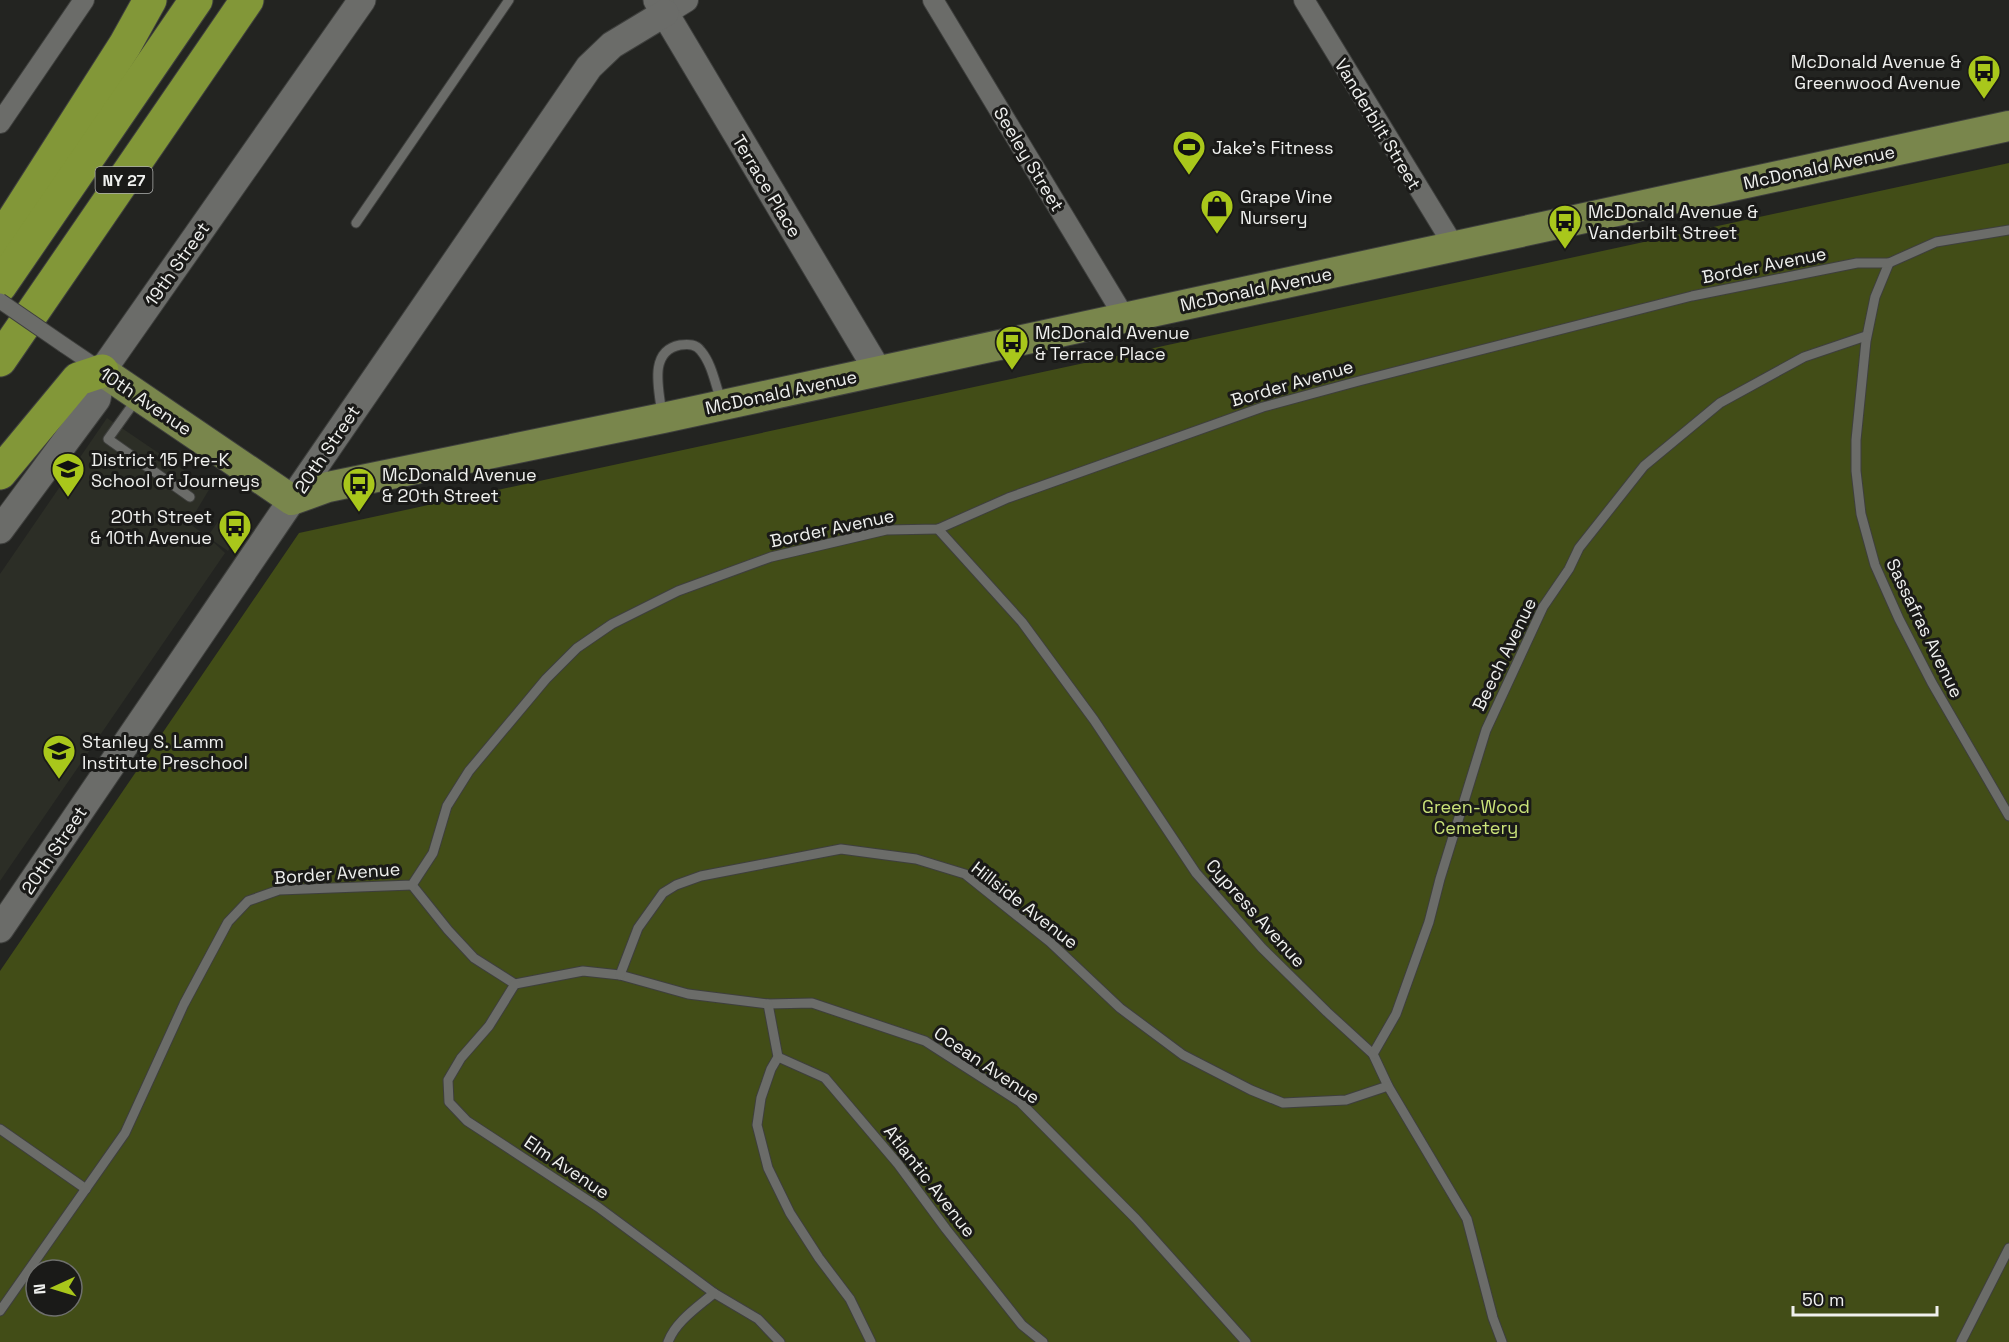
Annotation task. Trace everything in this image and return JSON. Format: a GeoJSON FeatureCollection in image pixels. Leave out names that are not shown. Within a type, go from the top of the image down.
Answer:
{"type":"FeatureCollection","features":[{"type":"Feature","properties":{"kind":"highway"},"geometry":{"type":"LineString","coordinates":[[0,244],[125,45],[150,0]]}},
{"type":"Feature","properties":{"kind":"highway","name":"NY 27"},"geometry":{"type":"LineString","coordinates":[[0,286],[196,0]]}},
{"type":"Feature","properties":{"kind":"highway","name":"NY 27"},"geometry":{"type":"LineString","coordinates":[[0,360],[247,0]]}},
{"type":"Feature","properties":{"kind":"highway"},"geometry":{"type":"LineString","coordinates":[[0,473],[78,379],[102,371]]}},
{"type":"Feature","properties":{"kind":"main road","name":"19th Street"},"geometry":{"type":"LineString","coordinates":[[0,530],[97,399],[102,371],[362,0]]}},
{"type":"Feature","properties":{"kind":"main road","name":"Terrace Place"},"geometry":{"type":"LineString","coordinates":[[669,4],[878,371]]}},
{"type":"Feature","properties":{"kind":"main road","name":"20th Street"},"geometry":{"type":"LineString","coordinates":[[0,929],[589,68],[612,45],[669,4]]}},
{"type":"Feature","properties":{"kind":"main road","name":"McDonald Avenue"},"geometry":{"type":"LineString","coordinates":[[292,500],[328,487],[663,418],[2009,126]]}},
{"type":"Feature","properties":{"kind":"main road","name":"10th Avenue"},"geometry":{"type":"LineString","coordinates":[[102,371],[292,500]]}},
{"type":"Feature","properties":{"kind":"street"},"geometry":{"type":"LineString","coordinates":[[0,123],[84,0]]}},
{"type":"Feature","properties":{"kind":"street","name":"Seeley Street"},"geometry":{"type":"LineString","coordinates":[[933,0],[1125,318]]}},
{"type":"Feature","properties":{"kind":"street","name":"Vanderbilt Street"},"geometry":{"type":"LineString","coordinates":[[1304,0],[1454,246]]}},
{"type":"Feature","properties":{"kind":"street","name":"10th Avenue"},"geometry":{"type":"LineString","coordinates":[[0,301],[102,371]]}},
{"type":"Feature","properties":{"kind":"lane"},"geometry":{"type":"LineString","coordinates":[[356,223],[509,0]]}},
{"type":"Feature","properties":{"kind":"lane","name":"Border Avenue"},"geometry":{"type":"LineString","coordinates":[[0,1311],[125,1133],[184,1004],[228,922],[249,901],[279,890],[412,885],[434,853],[447,806],[469,771],[546,680],[577,648],[612,624],[678,591],[765,558],[886,530],[938,529],[1008,498],[1274,404],[1692,296],[1857,263],[1888,263],[1936,242],[2009,230]]}},
{"type":"Feature","properties":{"kind":"lane","name":"Sassafras Avenue"},"geometry":{"type":"LineString","coordinates":[[1888,263],[1875,297],[1866,336],[1856,440],[1856,471],[1861,514],[1875,565],[1899,619],[1932,683],[2009,816]]}},
{"type":"Feature","properties":{"kind":"lane","name":"Beech Avenue"},"geometry":{"type":"LineString","coordinates":[[1373,1054],[1396,1014],[1429,922],[1443,868],[1486,730],[1543,607],[1569,569],[1579,548],[1644,466],[1720,403],[1804,357],[1866,336]]}},
{"type":"Feature","properties":{"kind":"lane"},"geometry":{"type":"LineString","coordinates":[[663,418],[658,366],[663,353],[673,347],[693,345],[703,353],[723,405]]}},
{"type":"Feature","properties":{"kind":"lane"},"geometry":{"type":"LineString","coordinates":[[140,396],[108,439],[190,497]]}},
{"type":"Feature","properties":{"kind":"lane","name":"Cypress Avenue"},"geometry":{"type":"LineString","coordinates":[[938,529],[1022,621],[1094,720],[1196,873],[1262,948],[1373,1054],[1388,1086],[1467,1219],[1493,1318],[1502,1342]]}},
{"type":"Feature","properties":{"kind":"lane","name":"Hillside Avenue"},"geometry":{"type":"LineString","coordinates":[[620,975],[638,928],[663,893],[684,882],[701,876],[841,849],[916,859],[965,874],[1050,942],[1120,1008],[1183,1055],[1251,1090],[1283,1102],[1304,1102],[1346,1100],[1388,1086]]}},
{"type":"Feature","properties":{"kind":"lane"},"geometry":{"type":"LineString","coordinates":[[412,885],[474,958],[515,984]]}},
{"type":"Feature","properties":{"kind":"lane","name":"Ocean Avenue"},"geometry":{"type":"LineString","coordinates":[[515,984],[584,971],[620,975],[688,994],[768,1004],[813,1003],[925,1041],[1020,1102],[1136,1219],[1246,1342]]}},
{"type":"Feature","properties":{"kind":"lane","name":"Elm Avenue"},"geometry":{"type":"LineString","coordinates":[[515,984],[489,1026],[461,1058],[448,1080],[449,1101],[467,1120],[598,1207],[714,1293],[758,1319],[780,1342]]}},
{"type":"Feature","properties":{"kind":"lane"},"geometry":{"type":"LineString","coordinates":[[768,1004],[778,1057],[771,1069],[761,1098],[757,1125],[768,1168],[790,1213],[819,1258],[850,1299],[871,1342]]}},
{"type":"Feature","properties":{"kind":"lane","name":"Atlantic Avenue"},"geometry":{"type":"LineString","coordinates":[[778,1057],[825,1078],[898,1164],[946,1229],[1022,1324],[1043,1342]]}},
{"type":"Feature","properties":{"kind":"lane"},"geometry":{"type":"LineString","coordinates":[[0,1129],[86,1189]]}},
{"type":"Feature","properties":{"kind":"lane"},"geometry":{"type":"LineString","coordinates":[[1961,1342],[2009,1248]]}},
{"type":"Feature","properties":{"kind":"lane"},"geometry":{"type":"LineString","coordinates":[[668,1342],[683,1320],[714,1293]]}},
{"type":"Feature","properties":{"kind":"shaded area"},"geometry":{"type":"Polygon","coordinates":[[[107,418],[210,488],[189,523],[207,537],[220,519],[226,523],[236,514],[248,523],[228,551],[208,537],[225,553],[0,881],[0,574],[107,418]]]}},
{"type":"Feature","properties":{"kind":"green space","name":"Green-Wood Cemetery"},"geometry":{"type":"Polygon","coordinates":[[[2009,163],[2009,1342],[0,1342],[0,971],[299,533],[2009,163]]]}},
{"type":"Feature","properties":{"kind":"place","name":"McDonald Avenue & Greenwood Avenue"},"geometry":{"type":"Point","coordinates":[1984,100]}},
{"type":"Feature","properties":{"kind":"place","name":"Jake's Fitness"},"geometry":{"type":"Point","coordinates":[1189,176]}},
{"type":"Feature","properties":{"kind":"place","name":"Grape Vine Nursery"},"geometry":{"type":"Point","coordinates":[1217,235]}},
{"type":"Feature","properties":{"kind":"place","name":"McDonald Avenue & Vanderbilt Street"},"geometry":{"type":"Point","coordinates":[1565,250]}},
{"type":"Feature","properties":{"kind":"place","name":"McDonald Avenue & Terrace Place"},"geometry":{"type":"Point","coordinates":[1012,371]}},
{"type":"Feature","properties":{"kind":"place","name":"District 15 Pre-K School of Journeys"},"geometry":{"type":"Point","coordinates":[68,498]}},
{"type":"Feature","properties":{"kind":"place","name":"McDonald Avenue & 20th Street"},"geometry":{"type":"Point","coordinates":[359,513]}},
{"type":"Feature","properties":{"kind":"place","name":"20th Street & 10th Avenue"},"geometry":{"type":"Point","coordinates":[235,555]}},
{"type":"Feature","properties":{"kind":"place","name":"Stanley S. Lamm Institute Preschool"},"geometry":{"type":"Point","coordinates":[59,780]}}]}
